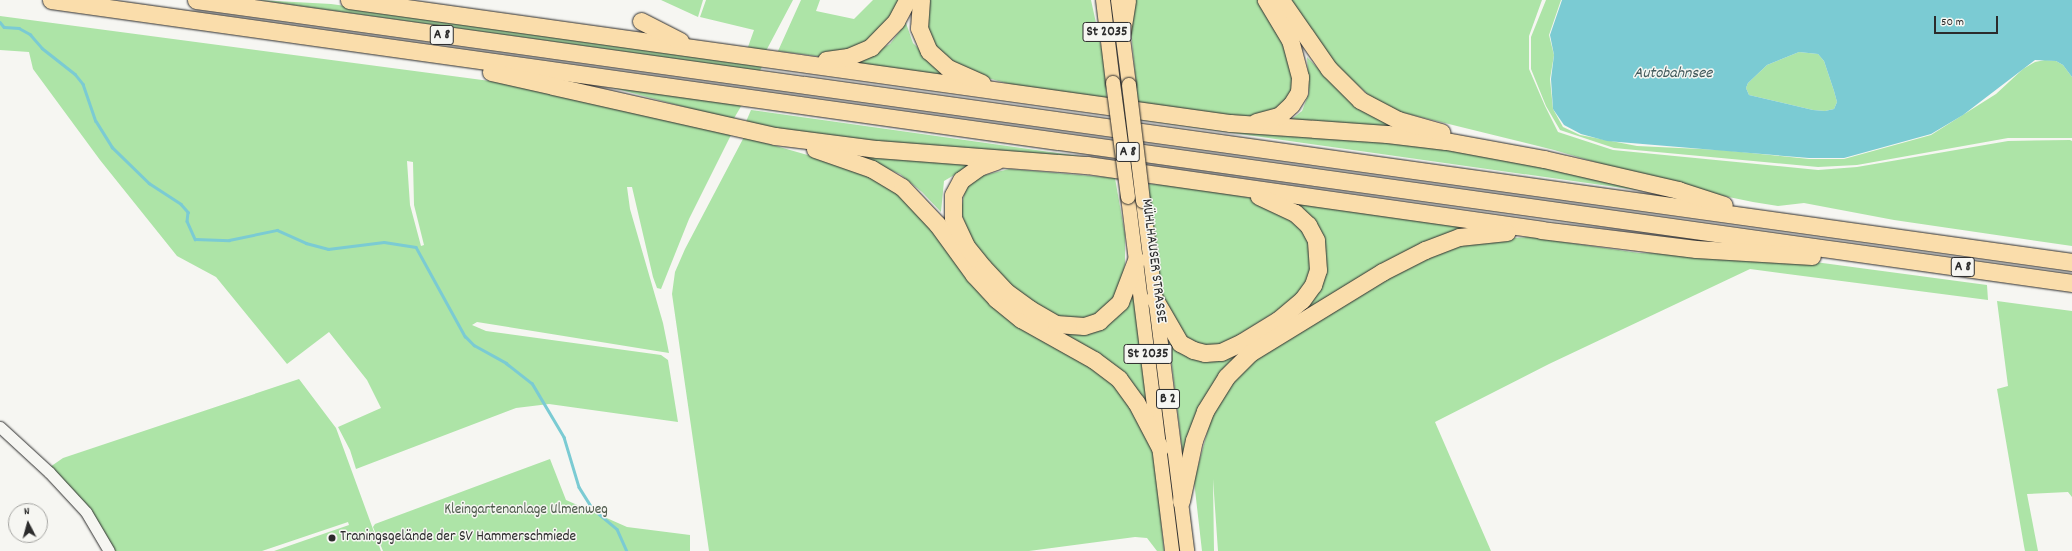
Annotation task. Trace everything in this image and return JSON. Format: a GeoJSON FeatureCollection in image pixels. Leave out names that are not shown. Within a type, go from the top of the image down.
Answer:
{"type":"FeatureCollection","features":[{"type":"Feature","properties":{"kind":"highway","name":"A 8"},"geometry":{"type":"LineString","coordinates":[[52,0],[2072,283]]}},
{"type":"Feature","properties":{"kind":"highway","name":"A 8"},"geometry":{"type":"LineString","coordinates":[[196,0],[2072,262]]}},
{"type":"Feature","properties":{"kind":"highway"},"geometry":{"type":"LineString","coordinates":[[349,0],[1230,123],[1387,134],[1497,150],[1678,190],[1772,220]]}},
{"type":"Feature","properties":{"kind":"highway"},"geometry":{"type":"LineString","coordinates":[[789,61],[837,59],[858,54],[883,36],[900,15],[907,0]]}},
{"type":"Feature","properties":{"kind":"highway"},"geometry":{"type":"LineString","coordinates":[[921,0],[919,28],[933,57],[966,77],[1012,93]]}},
{"type":"Feature","properties":{"kind":"highway"},"geometry":{"type":"LineString","coordinates":[[1122,32],[1127,0]]}},
{"type":"Feature","properties":{"kind":"highway"},"geometry":{"type":"LineString","coordinates":[[1230,123],[1261,122],[1279,116],[1291,106],[1299,92],[1300,69],[1296,56],[1280,20],[1266,0]]}},
{"type":"Feature","properties":{"kind":"highway"},"geometry":{"type":"LineString","coordinates":[[1281,0],[1329,69],[1360,100],[1398,120],[1497,150]]}},
{"type":"Feature","properties":{"kind":"highway"},"geometry":{"type":"LineString","coordinates":[[641,21],[698,48]]}},
{"type":"Feature","properties":{"kind":"highway"},"geometry":{"type":"LineString","coordinates":[[397,49],[775,136],[861,164],[902,187],[937,224],[974,275],[996,298],[1021,319],[1094,360],[1119,379],[1136,402],[1160,448]]}},
{"type":"Feature","properties":{"kind":"highway"},"geometry":{"type":"LineString","coordinates":[[775,136],[877,149],[1087,165],[1541,230],[1696,249],[1779,255],[1859,253]]}},
{"type":"Feature","properties":{"kind":"highway"},"geometry":{"type":"LineString","coordinates":[[1012,159],[986,164],[966,175],[956,186],[951,206],[953,218],[966,246],[1005,291],[1044,319],[1056,324],[1084,326],[1099,321],[1120,302],[1136,260]]}},
{"type":"Feature","properties":{"kind":"highway"},"geometry":{"type":"LineString","coordinates":[[1154,298],[1180,343],[1199,352],[1214,353],[1232,347],[1278,320],[1302,300],[1312,285],[1318,270],[1319,250],[1313,232],[1302,219],[1274,202],[1218,184]]}},
{"type":"Feature","properties":{"kind":"highway"},"geometry":{"type":"LineString","coordinates":[[1181,501],[1194,440],[1205,411],[1226,377],[1250,353],[1382,272],[1425,250],[1459,237],[1541,230]]}},
{"type":"Feature","properties":{"kind":"main road","name":"MÜHLHAUSER STRASSE"},"geometry":{"type":"LineString","coordinates":[[1103,0],[1172,551]]}},
{"type":"Feature","properties":{"kind":"main road","name":"MÜHLHAUSER STRASSE"},"geometry":{"type":"LineString","coordinates":[[1118,0],[1154,298],[1188,551]]}},
{"type":"Feature","properties":{"kind":"street"},"geometry":{"type":"LineString","coordinates":[[0,427],[49,472],[86,512],[109,551]]}},
{"type":"Feature","properties":{"kind":"green space"},"geometry":{"type":"Polygon","coordinates":[[[258,0],[331,4],[763,64],[760,71],[258,0]]]}},
{"type":"Feature","properties":{"kind":"green space"},"geometry":{"type":"Polygon","coordinates":[[[661,0],[703,0],[698,17],[661,0]]]}},
{"type":"Feature","properties":{"kind":"green space"},"geometry":{"type":"Polygon","coordinates":[[[706,0],[793,0],[766,51],[748,47],[754,30],[700,17],[706,0]]]}},
{"type":"Feature","properties":{"kind":"green space"},"geometry":{"type":"Polygon","coordinates":[[[801,0],[820,0],[816,11],[854,19],[873,0],[900,0],[895,11],[857,51],[824,57],[778,51],[801,0]]]}},
{"type":"Feature","properties":{"kind":"green space"},"geometry":{"type":"Polygon","coordinates":[[[926,0],[1091,0],[1103,55],[1107,99],[1017,86],[969,73],[948,60],[926,36],[926,0]]]}},
{"type":"Feature","properties":{"kind":"green space"},"geometry":{"type":"Polygon","coordinates":[[[1132,0],[1259,0],[1276,24],[1296,84],[1285,104],[1263,116],[1240,117],[1138,103],[1131,31],[1132,0]]]}},
{"type":"Feature","properties":{"kind":"green space"},"geometry":{"type":"Polygon","coordinates":[[[1288,0],[1542,0],[1529,36],[1529,69],[1545,106],[1558,132],[1613,150],[1818,170],[1857,167],[2008,141],[2070,140],[2072,141],[2072,246],[1894,220],[1804,203],[1778,206],[1753,202],[1680,187],[1554,150],[1400,112],[1371,97],[1327,56],[1288,0]]]}},
{"type":"Feature","properties":{"kind":"green space"},"geometry":{"type":"Polygon","coordinates":[[[1546,0],[1561,0],[1549,35],[1554,55],[1550,79],[1553,109],[1563,127],[1580,135],[1637,146],[1722,150],[1809,159],[1844,159],[1931,135],[1996,94],[2023,69],[2035,62],[2045,60],[2056,61],[2063,65],[2072,77],[2072,138],[2008,138],[1857,165],[1818,167],[1614,148],[1560,130],[1546,106],[1531,69],[1531,37],[1546,0]]]}},
{"type":"Feature","properties":{"kind":"green space"},"geometry":{"type":"Polygon","coordinates":[[[0,16],[505,83],[732,133],[689,219],[661,289],[657,288],[653,277],[632,187],[627,187],[630,209],[663,323],[669,353],[477,322],[472,325],[486,331],[661,355],[668,360],[678,422],[549,404],[516,408],[356,469],[350,450],[338,427],[381,408],[367,380],[329,332],[287,364],[216,277],[177,256],[100,160],[33,69],[29,52],[0,50],[0,16]],[[407,161],[410,205],[421,246],[424,245],[414,205],[413,162],[407,161]]]}},
{"type":"Feature","properties":{"kind":"green space"},"geometry":{"type":"Polygon","coordinates":[[[906,23],[913,43],[949,79],[848,66],[890,44],[906,23]]]}},
{"type":"Feature","properties":{"kind":"green space"},"geometry":{"type":"Polygon","coordinates":[[[1799,52],[1818,54],[1824,61],[1837,102],[1834,109],[1825,111],[1813,110],[1749,95],[1746,88],[1748,83],[1767,65],[1799,52]]]}},
{"type":"Feature","properties":{"kind":"green space"},"geometry":{"type":"Polygon","coordinates":[[[1307,57],[1348,99],[1404,127],[1288,122],[1302,111],[1309,93],[1307,57]]]}},
{"type":"Feature","properties":{"kind":"green space"},"geometry":{"type":"Polygon","coordinates":[[[606,86],[743,103],[733,120],[606,86]]]}},
{"type":"Feature","properties":{"kind":"green space"},"geometry":{"type":"Polygon","coordinates":[[[751,110],[1115,161],[922,151],[745,124],[751,110]]]}},
{"type":"Feature","properties":{"kind":"green space"},"geometry":{"type":"Polygon","coordinates":[[[1140,115],[1388,138],[1494,154],[1672,195],[1141,120],[1140,115]]]}},
{"type":"Feature","properties":{"kind":"green space"},"geometry":{"type":"Polygon","coordinates":[[[744,137],[846,166],[904,194],[1119,383],[1154,449],[1164,551],[1157,551],[1147,538],[1135,537],[1029,551],[709,551],[672,294],[675,272],[685,249],[744,137]]]}},
{"type":"Feature","properties":{"kind":"green space"},"geometry":{"type":"Polygon","coordinates":[[[846,152],[923,161],[973,164],[944,181],[941,212],[922,192],[900,174],[846,152]]]}},
{"type":"Feature","properties":{"kind":"green space"},"geometry":{"type":"Polygon","coordinates":[[[1009,169],[1115,178],[1125,235],[1125,264],[1118,296],[1102,313],[1070,322],[1016,295],[969,238],[961,211],[965,189],[981,176],[1009,169]]]}},
{"type":"Feature","properties":{"kind":"green space"},"geometry":{"type":"Polygon","coordinates":[[[1149,184],[1185,186],[1252,198],[1270,205],[1311,236],[1314,269],[1296,299],[1219,347],[1194,347],[1165,310],[1158,285],[1150,226],[1149,184]]]}},
{"type":"Feature","properties":{"kind":"green space"},"geometry":{"type":"Polygon","coordinates":[[[1288,202],[1496,226],[1280,328],[1322,271],[1288,202]]]}},
{"type":"Feature","properties":{"kind":"green space"},"geometry":{"type":"Polygon","coordinates":[[[1529,237],[1639,253],[1700,254],[1815,262],[1987,285],[1988,300],[1750,269],[1549,364],[1435,422],[1491,551],[1218,551],[1213,479],[1214,551],[1202,551],[1194,481],[1212,415],[1222,396],[1244,366],[1389,276],[1454,246],[1493,239],[1529,237]]]}},
{"type":"Feature","properties":{"kind":"green space"},"geometry":{"type":"Polygon","coordinates":[[[1135,281],[1153,416],[1053,330],[1097,327],[1135,281]]]}},
{"type":"Feature","properties":{"kind":"green space"},"geometry":{"type":"Polygon","coordinates":[[[1997,301],[2072,311],[2072,497],[2068,492],[2027,494],[2038,551],[2025,551],[1997,389],[2008,386],[1997,301]]]}},
{"type":"Feature","properties":{"kind":"green space"},"geometry":{"type":"Polygon","coordinates":[[[1168,333],[1182,349],[1250,346],[1184,464],[1168,333]]]}},
{"type":"Feature","properties":{"kind":"green space"},"geometry":{"type":"Polygon","coordinates":[[[299,379],[336,428],[381,551],[274,551],[349,525],[348,522],[262,551],[112,551],[50,467],[63,458],[299,379]]]}},
{"type":"Feature","properties":{"kind":"green space","name":"Kleingartenanlage Ulmenweg"},"geometry":{"type":"Polygon","coordinates":[[[550,459],[566,500],[627,527],[690,535],[690,551],[383,551],[373,527],[375,524],[550,459]]]}},
{"type":"Feature","properties":{"kind":"water","name":"Autobahnsee"},"geometry":{"type":"Polygon","coordinates":[[[1562,0],[2072,0],[2072,77],[2063,65],[2056,61],[2035,60],[1963,115],[1931,134],[1844,158],[1809,158],[1607,141],[1581,134],[1564,125],[1553,109],[1551,79],[1554,55],[1550,35],[1562,0]],[[1799,52],[1767,65],[1748,83],[1746,88],[1749,95],[1813,110],[1825,111],[1834,109],[1837,102],[1834,91],[1824,61],[1818,54],[1799,52]]]}},
{"type":"Feature","properties":{"kind":"waterway"},"geometry":{"type":"LineString","coordinates":[[0,22],[4,27],[19,28],[30,34],[42,48],[75,74],[83,84],[96,121],[112,147],[149,183],[181,204],[188,212],[187,221],[195,239],[229,240],[277,230],[306,243],[328,249],[384,242],[416,247],[465,336],[474,345],[506,363],[532,383],[564,437],[579,487],[593,509],[617,529],[627,551]]}},
{"type":"Feature","properties":{"kind":"place","name":"Traningsgelände der SV Hammerschmiede"},"geometry":{"type":"Point","coordinates":[332,538]}}]}
